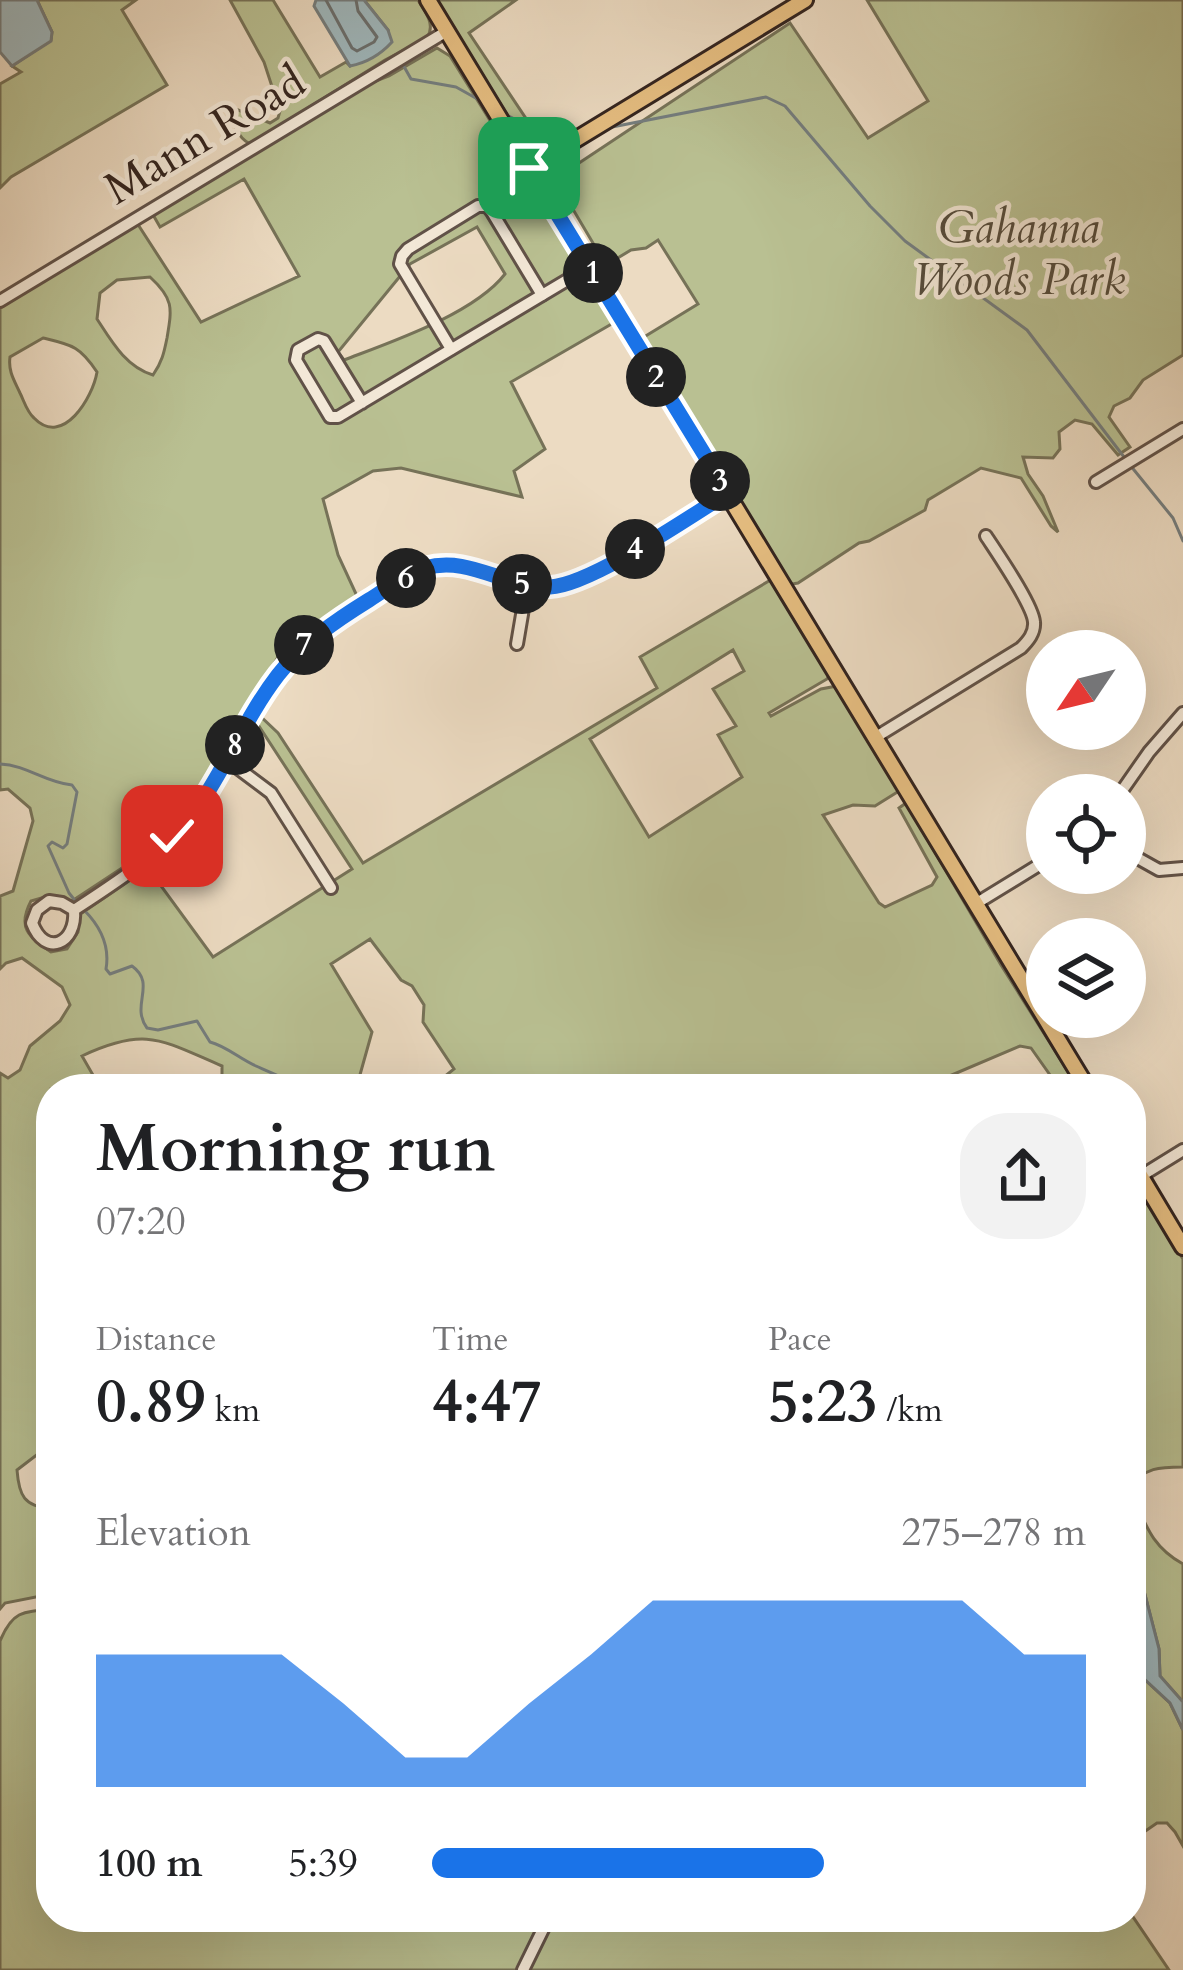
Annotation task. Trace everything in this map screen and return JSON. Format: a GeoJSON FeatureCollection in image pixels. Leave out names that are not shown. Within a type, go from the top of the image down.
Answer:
{"type":"FeatureCollection","features":[{"type":"Feature","properties":{"kind":"main road"},"geometry":{"type":"LineString","coordinates":[[428,0],[1079,1074]]}},
{"type":"Feature","properties":{"kind":"main road"},"geometry":{"type":"LineString","coordinates":[[529,168],[805,0]]}},
{"type":"Feature","properties":{"kind":"main road"},"geometry":{"type":"LineString","coordinates":[[1146,1184],[1183,1247]]}},
{"type":"Feature","properties":{"kind":"street","name":"Mann Road"},"geometry":{"type":"LineString","coordinates":[[0,301],[447,31]]}},
{"type":"Feature","properties":{"kind":"street"},"geometry":{"type":"LineString","coordinates":[[451,350],[400,264],[407,249],[478,206],[492,212],[542,295]]}},
{"type":"Feature","properties":{"kind":"street"},"geometry":{"type":"LineString","coordinates":[[362,403],[324,341],[318,339],[298,350],[296,360],[330,417],[338,417],[362,403],[451,350],[589,267]]}},
{"type":"Feature","properties":{"kind":"street"},"geometry":{"type":"LineString","coordinates":[[1096,482],[1183,429]]}},
{"type":"Feature","properties":{"kind":"street"},"geometry":{"type":"LineString","coordinates":[[74,910],[143,864],[169,840],[199,806],[279,674],[334,621],[426,568],[462,564],[527,585],[554,587],[586,577],[728,493]]}},
{"type":"Feature","properties":{"kind":"street"},"geometry":{"type":"LineString","coordinates":[[876,737],[1021,648],[1031,637],[1030,609],[986,536]]}},
{"type":"Feature","properties":{"kind":"street"},"geometry":{"type":"LineString","coordinates":[[517,644],[527,585]]}},
{"type":"Feature","properties":{"kind":"street"},"geometry":{"type":"LineString","coordinates":[[1134,774],[1183,713]]}},
{"type":"Feature","properties":{"kind":"street"},"geometry":{"type":"LineString","coordinates":[[226,760],[271,794],[331,888]]}},
{"type":"Feature","properties":{"kind":"street"},"geometry":{"type":"LineString","coordinates":[[1146,862],[1159,870],[1183,868]]}},
{"type":"Feature","properties":{"kind":"street"},"geometry":{"type":"LineString","coordinates":[[977,903],[1026,873]]}},
{"type":"Feature","properties":{"kind":"street"},"geometry":{"type":"LineString","coordinates":[[49,901],[74,910],[70,936],[60,943],[48,943],[34,932],[34,914],[49,901]]}},
{"type":"Feature","properties":{"kind":"street"},"geometry":{"type":"LineString","coordinates":[[1146,1173],[1183,1150]]}},
{"type":"Feature","properties":{"kind":"street"},"geometry":{"type":"LineString","coordinates":[[523,1970],[542,1932]]}},
{"type":"Feature","properties":{"kind":"green space"},"geometry":{"type":"Polygon","coordinates":[[[37,0],[136,0],[122,10],[167,85],[0,188],[0,84],[21,72],[12,66],[51,40],[37,0]]]}},
{"type":"Feature","properties":{"kind":"green space"},"geometry":{"type":"Polygon","coordinates":[[[230,0],[273,0],[320,77],[346,62],[350,66],[388,30],[364,0],[418,0],[430,28],[427,38],[250,144],[236,128],[231,107],[270,123],[280,111],[264,62],[230,0]]]}},
{"type":"Feature","properties":{"kind":"green space"},"geometry":{"type":"Polygon","coordinates":[[[436,0],[516,0],[469,33],[547,150],[535,151],[526,145],[436,0]]]}},
{"type":"Feature","properties":{"kind":"green space","name":"Gahanna Woods Park"},"geometry":{"type":"Polygon","coordinates":[[[867,0],[1183,0],[1183,355],[1143,380],[1130,398],[1114,406],[1109,417],[1130,447],[1118,455],[1092,424],[1075,420],[1059,432],[1060,449],[1053,458],[1023,457],[1058,532],[1021,478],[981,468],[928,500],[925,510],[859,543],[791,588],[692,428],[680,396],[644,337],[698,304],[658,240],[606,265],[555,179],[790,23],[868,138],[928,101],[867,0]]]}},
{"type":"Feature","properties":{"kind":"green space"},"geometry":{"type":"Polygon","coordinates":[[[437,48],[450,56],[615,322],[511,382],[545,449],[514,471],[522,497],[401,468],[373,471],[323,499],[338,555],[357,596],[278,657],[198,798],[160,843],[72,901],[48,896],[31,901],[25,925],[36,941],[51,952],[67,949],[78,932],[79,915],[148,868],[213,957],[352,869],[255,720],[259,715],[278,733],[363,863],[657,688],[640,657],[774,578],[830,674],[769,713],[837,686],[899,791],[875,806],[853,805],[823,815],[885,907],[932,885],[937,877],[899,808],[906,803],[1026,1005],[1026,1038],[1047,1038],[1070,1074],[1049,1074],[1031,1048],[1020,1046],[954,1074],[448,1074],[454,1069],[423,1022],[424,1005],[370,939],[331,964],[372,1032],[360,1074],[222,1074],[222,1066],[183,1049],[138,1039],[82,1056],[92,1074],[36,1074],[36,1455],[17,1470],[19,1487],[36,1505],[36,1597],[5,1603],[0,1609],[0,1073],[8,1078],[20,1070],[30,1046],[60,1021],[70,1005],[62,987],[22,958],[0,969],[0,896],[13,891],[33,821],[30,808],[8,789],[0,790],[0,308],[137,223],[201,322],[299,276],[244,179],[160,227],[152,213],[363,86],[437,48]],[[477,227],[410,264],[338,352],[344,360],[453,314],[505,274],[477,227]],[[150,277],[117,280],[100,293],[97,319],[127,360],[153,375],[167,338],[170,311],[150,277]],[[43,338],[10,357],[12,375],[28,410],[45,426],[56,427],[75,416],[97,372],[74,348],[43,338]],[[733,650],[590,739],[649,837],[742,777],[718,735],[736,726],[713,689],[744,671],[733,650]]]}},
{"type":"Feature","properties":{"kind":"green space"},"geometry":{"type":"Polygon","coordinates":[[[1146,1198],[1183,1259],[1183,1467],[1147,1472],[1146,1198]]]}},
{"type":"Feature","properties":{"kind":"green space"},"geometry":{"type":"Polygon","coordinates":[[[1146,1525],[1156,1542],[1183,1564],[1183,1702],[1160,1676],[1159,1649],[1146,1599],[1146,1525]]]}},
{"type":"Feature","properties":{"kind":"green space"},"geometry":{"type":"Polygon","coordinates":[[[36,1611],[36,1932],[1143,1932],[1169,1970],[0,1970],[0,1641],[9,1624],[36,1611]]]}},
{"type":"Feature","properties":{"kind":"green space"},"geometry":{"type":"Polygon","coordinates":[[[1146,1681],[1170,1703],[1183,1730],[1183,1846],[1167,1823],[1146,1831],[1146,1681]]]}},
{"type":"Feature","properties":{"kind":"water"},"geometry":{"type":"Polygon","coordinates":[[[0,0],[37,0],[52,32],[51,41],[12,66],[0,52],[0,0]]]}},
{"type":"Feature","properties":{"kind":"water"},"geometry":{"type":"Polygon","coordinates":[[[316,0],[364,0],[392,42],[350,66],[314,6],[316,0]]]}},
{"type":"Feature","properties":{"kind":"water"},"geometry":{"type":"Polygon","coordinates":[[[1146,1599],[1159,1649],[1160,1676],[1183,1702],[1183,1730],[1170,1703],[1146,1681],[1146,1599]]]}},
{"type":"Feature","properties":{"kind":"waterway"},"geometry":{"type":"LineString","coordinates":[[402,63],[411,79],[456,87],[481,101]]}},
{"type":"Feature","properties":{"kind":"waterway"},"geometry":{"type":"LineString","coordinates":[[607,128],[766,97],[785,106],[905,241],[1027,330],[1124,457]]}},
{"type":"Feature","properties":{"kind":"waterway"},"geometry":{"type":"LineString","coordinates":[[505,114],[545,135],[580,131]]}},
{"type":"Feature","properties":{"kind":"waterway"},"geometry":{"type":"LineString","coordinates":[[1130,465],[1173,518],[1183,541]]}},
{"type":"Feature","properties":{"kind":"waterway"},"geometry":{"type":"LineString","coordinates":[[0,764],[72,785],[77,792],[67,844],[48,846],[77,903]]}},
{"type":"Feature","properties":{"kind":"waterway"},"geometry":{"type":"LineString","coordinates":[[84,910],[102,937],[110,974],[132,966],[139,973],[142,1019],[147,1028],[197,1021],[210,1042],[275,1074]]}},
{"type":"Feature","properties":{"kind":"route"},"geometry":{"type":"LineString","coordinates":[[172,836],[199,806],[279,674],[334,621],[400,580],[426,568],[462,564],[527,585],[554,587],[586,577],[728,493],[529,168]]}}]}
